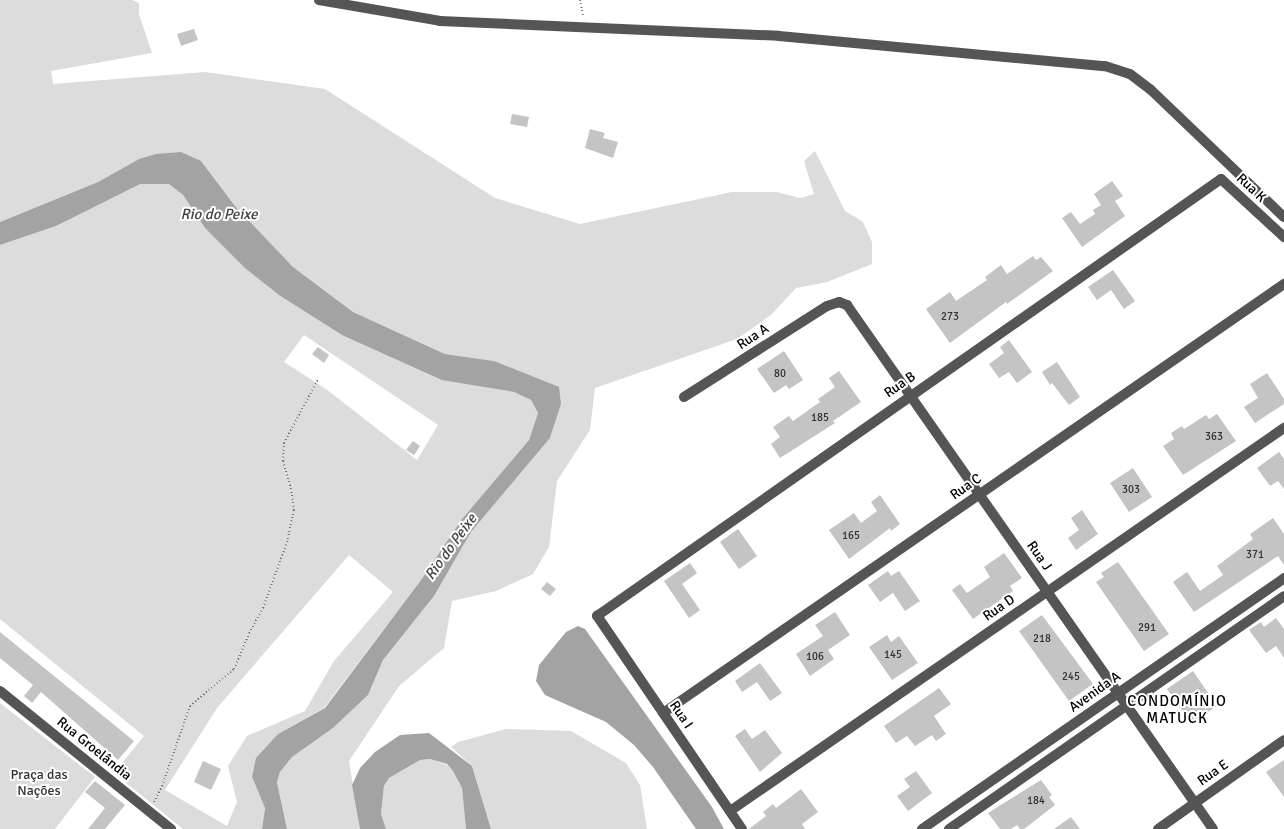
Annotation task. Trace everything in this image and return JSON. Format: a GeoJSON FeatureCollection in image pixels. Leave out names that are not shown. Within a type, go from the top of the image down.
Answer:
{"type":"FeatureCollection","features":[{"type":"Feature","properties":{"kind":"street"},"geometry":{"type":"LineString","coordinates":[[319,0],[440,21],[779,36],[1105,66],[1130,74],[1151,90],[1284,217]]}},
{"type":"Feature","properties":{"kind":"street","name":"Rua K"},"geometry":{"type":"LineString","coordinates":[[1221,179],[1284,237]]}},
{"type":"Feature","properties":{"kind":"street","name":"Rua B"},"geometry":{"type":"LineString","coordinates":[[597,616],[1221,179]]}},
{"type":"Feature","properties":{"kind":"street","name":"Rua C"},"geometry":{"type":"LineString","coordinates":[[663,713],[1284,284]]}},
{"type":"Feature","properties":{"kind":"street","name":"Rua J"},"geometry":{"type":"LineString","coordinates":[[839,302],[847,305],[1213,829]]}},
{"type":"Feature","properties":{"kind":"street","name":"Rua A"},"geometry":{"type":"LineString","coordinates":[[684,398],[827,306],[839,302]]}},
{"type":"Feature","properties":{"kind":"street","name":"Rua D"},"geometry":{"type":"LineString","coordinates":[[730,811],[1284,428]]}},
{"type":"Feature","properties":{"kind":"street","name":"Avenida A"},"geometry":{"type":"LineString","coordinates":[[922,829],[936,825],[1118,693],[1284,578]]}},
{"type":"Feature","properties":{"kind":"street"},"geometry":{"type":"LineString","coordinates":[[949,829],[1284,596]]}},
{"type":"Feature","properties":{"kind":"street","name":"Rua I"},"geometry":{"type":"LineString","coordinates":[[597,616],[742,829]]}},
{"type":"Feature","properties":{"kind":"street","name":"Rua Groelândia"},"geometry":{"type":"LineString","coordinates":[[0,692],[171,829]]}},
{"type":"Feature","properties":{"kind":"street","name":"Rua E"},"geometry":{"type":"LineString","coordinates":[[1158,829],[1284,740]]}},
{"type":"Feature","properties":{"kind":"path"},"geometry":{"type":"LineString","coordinates":[[580,0],[585,26]]}},
{"type":"Feature","properties":{"kind":"path"},"geometry":{"type":"LineString","coordinates":[[149,811],[162,786],[190,706],[234,670],[249,633],[263,608],[287,542],[294,510],[291,488],[283,461],[284,443],[318,379]]}},
{"type":"Feature","properties":{"kind":"green space"},"geometry":{"type":"Polygon","coordinates":[[[0,0],[132,0],[139,3],[139,14],[152,53],[51,71],[53,84],[205,72],[325,89],[495,198],[580,224],[732,192],[777,192],[800,198],[814,194],[804,161],[815,151],[845,211],[863,222],[872,242],[872,264],[827,282],[796,288],[771,315],[737,339],[595,388],[590,430],[557,481],[549,547],[533,574],[496,591],[452,601],[444,648],[399,686],[349,761],[360,829],[287,829],[277,781],[280,772],[292,757],[333,728],[368,695],[383,660],[434,596],[471,532],[550,438],[561,404],[494,361],[445,354],[353,312],[293,267],[235,206],[201,161],[139,159],[98,182],[0,222],[0,0]]]}},
{"type":"Feature","properties":{"kind":"green space"},"geometry":{"type":"Polygon","coordinates":[[[140,183],[169,184],[183,195],[205,228],[271,289],[342,335],[487,387],[514,392],[531,400],[538,413],[529,440],[462,519],[421,580],[324,708],[278,734],[252,777],[265,808],[262,829],[183,829],[114,773],[144,736],[0,619],[0,245],[56,226],[140,183]],[[304,335],[284,362],[326,389],[417,460],[438,425],[304,335]],[[349,555],[217,708],[165,790],[227,826],[237,802],[228,766],[247,736],[305,711],[334,661],[393,592],[349,555]]]}},
{"type":"Feature","properties":{"kind":"green space","name":"Praça das Nações"},"geometry":{"type":"Polygon","coordinates":[[[0,703],[95,777],[55,829],[0,829],[0,703]]]}},
{"type":"Feature","properties":{"kind":"green space"},"geometry":{"type":"Polygon","coordinates":[[[506,729],[571,731],[626,763],[640,785],[647,829],[491,829],[472,766],[451,747],[458,742],[506,729]]]}},
{"type":"Feature","properties":{"kind":"green space"},"geometry":{"type":"Polygon","coordinates":[[[430,759],[447,765],[453,771],[462,788],[466,829],[386,829],[381,814],[384,786],[389,778],[420,760],[430,759]]]}},
{"type":"Feature","properties":{"kind":"water","name":"Rio do Peixe"},"geometry":{"type":"Polygon","coordinates":[[[181,152],[201,161],[235,206],[293,267],[353,312],[445,354],[494,361],[559,387],[561,404],[550,438],[471,532],[434,596],[383,660],[368,695],[333,728],[292,757],[280,772],[277,782],[287,829],[262,829],[265,808],[252,777],[256,758],[278,734],[325,708],[421,580],[462,519],[529,440],[538,413],[531,400],[514,392],[442,380],[342,335],[279,295],[245,268],[205,228],[183,195],[169,184],[140,184],[56,226],[0,245],[0,222],[98,182],[139,159],[156,154],[181,152]]]}},
{"type":"Feature","properties":{"kind":"water"},"geometry":{"type":"Polygon","coordinates":[[[578,626],[585,629],[712,807],[724,829],[696,829],[653,767],[634,745],[606,722],[545,695],[536,681],[539,665],[566,632],[578,626]]]}},
{"type":"Feature","properties":{"kind":"water"},"geometry":{"type":"Polygon","coordinates":[[[429,733],[472,766],[491,829],[466,829],[462,788],[447,764],[430,759],[420,760],[389,778],[384,786],[381,814],[386,829],[360,829],[352,785],[360,768],[375,752],[400,735],[429,733]]]}},
{"type":"Feature","properties":{"kind":"building"},"geometry":{"type":"Polygon","coordinates":[[[194,29],[198,40],[181,46],[177,34],[194,29]]]}},
{"type":"Feature","properties":{"kind":"building"},"geometry":{"type":"Polygon","coordinates":[[[512,114],[529,117],[527,127],[510,124],[512,114]]]}},
{"type":"Feature","properties":{"kind":"building"},"geometry":{"type":"Polygon","coordinates":[[[590,129],[605,133],[603,138],[618,142],[613,158],[585,148],[590,129]]]}},
{"type":"Feature","properties":{"kind":"building"},"geometry":{"type":"Polygon","coordinates":[[[1112,181],[1123,196],[1115,201],[1125,216],[1082,247],[1062,218],[1071,212],[1080,224],[1095,214],[1093,210],[1101,205],[1094,194],[1112,181]]]}},
{"type":"Feature","properties":{"kind":"building"},"geometry":{"type":"Polygon","coordinates":[[[1033,256],[1036,260],[1041,257],[1053,271],[1007,304],[1006,302],[950,343],[926,309],[950,292],[956,301],[987,280],[985,277],[1001,265],[1007,274],[1033,256]]]}},
{"type":"Feature","properties":{"kind":"building"},"geometry":{"type":"Polygon","coordinates":[[[1113,270],[1135,301],[1124,309],[1111,290],[1097,300],[1088,287],[1113,270]]]}},
{"type":"Feature","properties":{"kind":"building"},"geometry":{"type":"Polygon","coordinates":[[[1009,340],[1032,372],[1017,383],[1009,372],[999,378],[989,364],[1004,353],[1000,347],[1009,340]]]}},
{"type":"Feature","properties":{"kind":"building"},"geometry":{"type":"Polygon","coordinates":[[[318,347],[329,355],[324,363],[312,354],[318,347]]]}},
{"type":"Feature","properties":{"kind":"building"},"geometry":{"type":"Polygon","coordinates":[[[784,351],[803,380],[789,389],[786,385],[774,393],[757,369],[784,351]]]}},
{"type":"Feature","properties":{"kind":"building"},"geometry":{"type":"Polygon","coordinates":[[[1057,362],[1080,397],[1069,405],[1052,383],[1050,385],[1042,372],[1057,362]]]}},
{"type":"Feature","properties":{"kind":"building"},"geometry":{"type":"Polygon","coordinates":[[[839,371],[861,402],[833,421],[835,423],[780,458],[771,444],[780,437],[773,427],[789,416],[793,421],[820,402],[818,399],[835,387],[829,378],[839,371]]]}},
{"type":"Feature","properties":{"kind":"building"},"geometry":{"type":"Polygon","coordinates":[[[1267,373],[1284,399],[1284,404],[1255,423],[1244,407],[1258,398],[1250,384],[1267,373]]]}},
{"type":"Feature","properties":{"kind":"building"},"geometry":{"type":"Polygon","coordinates":[[[1217,414],[1236,441],[1183,475],[1163,446],[1174,439],[1171,433],[1182,426],[1184,429],[1206,415],[1209,419],[1217,414]]]}},
{"type":"Feature","properties":{"kind":"building"},"geometry":{"type":"Polygon","coordinates":[[[413,441],[420,446],[414,455],[406,450],[413,441]]]}},
{"type":"Feature","properties":{"kind":"building"},"geometry":{"type":"Polygon","coordinates":[[[1279,452],[1284,459],[1284,489],[1278,481],[1270,486],[1257,468],[1279,452]]]}},
{"type":"Feature","properties":{"kind":"building"},"geometry":{"type":"Polygon","coordinates":[[[1133,468],[1152,497],[1129,512],[1110,483],[1133,468]]]}},
{"type":"Feature","properties":{"kind":"building"},"geometry":{"type":"Polygon","coordinates":[[[880,495],[900,524],[891,531],[890,528],[849,559],[829,530],[854,513],[861,523],[877,511],[871,502],[880,495]]]}},
{"type":"Feature","properties":{"kind":"building"},"geometry":{"type":"Polygon","coordinates":[[[1082,510],[1098,534],[1076,550],[1068,538],[1079,530],[1071,518],[1082,510]]]}},
{"type":"Feature","properties":{"kind":"building"},"geometry":{"type":"Polygon","coordinates":[[[1273,518],[1284,534],[1284,565],[1278,556],[1194,612],[1173,582],[1187,572],[1200,591],[1223,575],[1217,566],[1253,539],[1250,534],[1273,518]]]}},
{"type":"Feature","properties":{"kind":"building"},"geometry":{"type":"Polygon","coordinates":[[[738,529],[757,556],[739,569],[720,542],[738,529]]]}},
{"type":"Feature","properties":{"kind":"building"},"geometry":{"type":"Polygon","coordinates":[[[1004,553],[1022,578],[1010,586],[1013,591],[973,619],[952,590],[960,584],[967,593],[990,577],[984,567],[1004,553]]]}},
{"type":"Feature","properties":{"kind":"building"},"geometry":{"type":"Polygon","coordinates":[[[1118,562],[1169,634],[1144,651],[1096,582],[1104,577],[1101,573],[1118,562]]]}},
{"type":"Feature","properties":{"kind":"building"},"geometry":{"type":"Polygon","coordinates":[[[690,563],[697,573],[682,584],[700,610],[689,618],[664,581],[690,563]]]}},
{"type":"Feature","properties":{"kind":"building"},"geometry":{"type":"Polygon","coordinates":[[[888,571],[891,576],[899,571],[920,601],[905,611],[893,593],[880,602],[868,585],[888,571]]]}},
{"type":"Feature","properties":{"kind":"building"},"geometry":{"type":"Polygon","coordinates":[[[547,582],[556,589],[550,596],[541,589],[547,582]]]}},
{"type":"Feature","properties":{"kind":"building"},"geometry":{"type":"Polygon","coordinates":[[[835,612],[850,635],[828,650],[834,659],[810,676],[796,654],[823,636],[815,625],[835,612]]]}},
{"type":"Feature","properties":{"kind":"building"},"geometry":{"type":"Polygon","coordinates":[[[1042,615],[1093,684],[1069,701],[1019,631],[1042,615]]]}},
{"type":"Feature","properties":{"kind":"building"},"geometry":{"type":"Polygon","coordinates":[[[1276,618],[1284,629],[1284,658],[1276,646],[1266,653],[1249,630],[1261,622],[1264,627],[1276,618]]]}},
{"type":"Feature","properties":{"kind":"building"},"geometry":{"type":"Polygon","coordinates":[[[0,632],[134,741],[118,760],[41,692],[32,703],[24,696],[33,685],[0,658],[0,632]]]}},
{"type":"Feature","properties":{"kind":"building"},"geometry":{"type":"Polygon","coordinates":[[[887,635],[891,642],[899,636],[918,663],[892,680],[869,647],[887,635]]]}},
{"type":"Feature","properties":{"kind":"building"},"geometry":{"type":"Polygon","coordinates":[[[760,663],[782,693],[770,701],[757,682],[742,692],[735,681],[760,663]]]}},
{"type":"Feature","properties":{"kind":"building"},"geometry":{"type":"Polygon","coordinates":[[[1193,671],[1217,706],[1191,723],[1167,689],[1193,671]]]}},
{"type":"Feature","properties":{"kind":"building"},"geometry":{"type":"Polygon","coordinates":[[[939,688],[951,704],[934,716],[946,734],[936,741],[932,735],[915,746],[907,736],[896,743],[884,726],[939,688]]]}},
{"type":"Feature","properties":{"kind":"building"},"geometry":{"type":"Polygon","coordinates":[[[745,729],[752,739],[765,730],[782,753],[760,772],[735,736],[745,729]]]}},
{"type":"Feature","properties":{"kind":"building"},"geometry":{"type":"Polygon","coordinates":[[[1284,760],[1284,797],[1266,772],[1284,760]]]}},
{"type":"Feature","properties":{"kind":"building"},"geometry":{"type":"Polygon","coordinates":[[[203,761],[221,769],[211,790],[194,782],[203,761]]]}},
{"type":"Feature","properties":{"kind":"building"},"geometry":{"type":"Polygon","coordinates":[[[916,771],[932,793],[908,811],[897,796],[910,787],[904,779],[916,771]]]}},
{"type":"Feature","properties":{"kind":"building"},"geometry":{"type":"Polygon","coordinates":[[[1041,780],[1052,795],[1049,797],[1055,805],[1024,829],[1020,829],[1017,825],[1011,829],[1000,829],[988,813],[1041,780]]]}},
{"type":"Feature","properties":{"kind":"building"},"geometry":{"type":"Polygon","coordinates":[[[95,781],[125,805],[105,829],[88,829],[105,808],[85,792],[95,781]]]}},
{"type":"Feature","properties":{"kind":"building"},"geometry":{"type":"Polygon","coordinates":[[[801,789],[818,812],[802,824],[805,829],[749,829],[766,816],[763,812],[773,804],[776,808],[801,789]]]}},
{"type":"Feature","properties":{"kind":"building"},"geometry":{"type":"Polygon","coordinates":[[[1071,817],[1080,829],[1054,829],[1071,817]]]}},
{"type":"Feature","properties":{"kind":"district","name":"CONDOMÍNIO MATUCK"},"geometry":{"type":"Point","coordinates":[1177,710]}}]}
